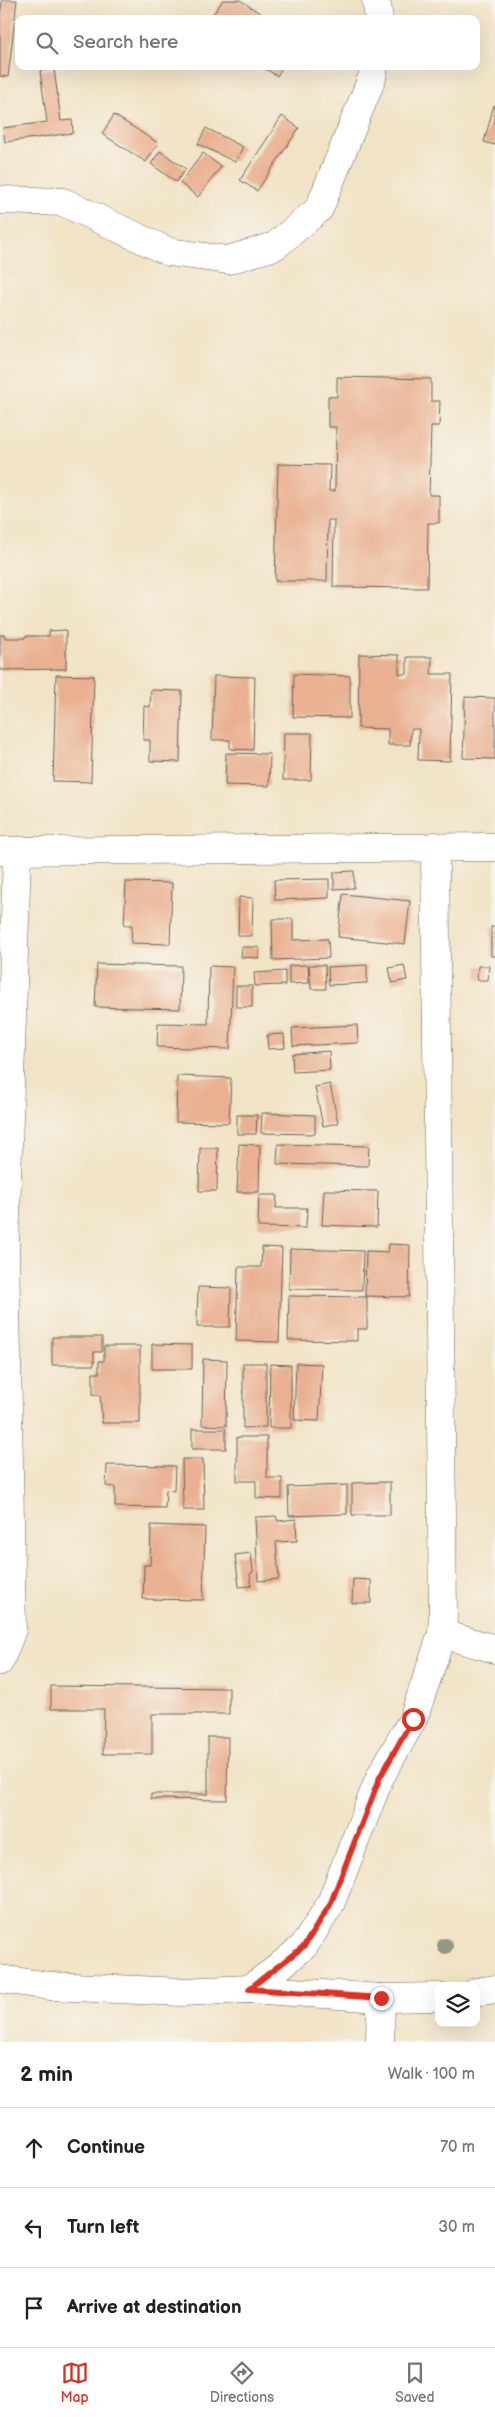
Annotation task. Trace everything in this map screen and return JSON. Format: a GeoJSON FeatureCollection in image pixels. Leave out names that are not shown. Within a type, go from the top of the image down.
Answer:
{"type":"FeatureCollection","features":[{"type":"Feature","properties":{"kind":"street"},"geometry":{"type":"LineString","coordinates":[[376,0],[378,15]]}},
{"type":"Feature","properties":{"kind":"street"},"geometry":{"type":"LineString","coordinates":[[0,200],[63,202],[169,252],[228,260],[274,246],[319,209],[372,78],[373,70]]}},
{"type":"Feature","properties":{"kind":"street"},"geometry":{"type":"LineString","coordinates":[[249,1989],[304,1946],[330,1905],[380,1777],[413,1719],[442,1634],[435,846]]}},
{"type":"Feature","properties":{"kind":"street"},"geometry":{"type":"LineString","coordinates":[[0,1661],[12,1630],[3,1248],[9,852],[435,846],[495,847]]}},
{"type":"Feature","properties":{"kind":"street"},"geometry":{"type":"LineString","coordinates":[[442,1634],[495,1649]]}},
{"type":"Feature","properties":{"kind":"street"},"geometry":{"type":"LineString","coordinates":[[0,1979],[50,1986],[182,1992],[249,1989],[381,1998],[435,1997]]}},
{"type":"Feature","properties":{"kind":"street"},"geometry":{"type":"LineString","coordinates":[[480,1991],[495,1989]]}},
{"type":"Feature","properties":{"kind":"street"},"geometry":{"type":"LineString","coordinates":[[380,2042],[381,1998]]}},
{"type":"Feature","properties":{"kind":"building"},"geometry":{"type":"Polygon","coordinates":[[[2,0],[17,0],[8,77],[0,76],[0,18],[2,0]]]}},
{"type":"Feature","properties":{"kind":"building"},"geometry":{"type":"Polygon","coordinates":[[[223,0],[240,0],[263,15],[213,15],[223,0]]]}},
{"type":"Feature","properties":{"kind":"building"},"geometry":{"type":"Polygon","coordinates":[[[54,70],[61,121],[72,120],[73,133],[5,142],[3,128],[47,122],[40,71],[54,70]]]}},
{"type":"Feature","properties":{"kind":"building"},"geometry":{"type":"Polygon","coordinates":[[[267,70],[281,70],[277,76],[267,70]]]}},
{"type":"Feature","properties":{"kind":"building"},"geometry":{"type":"Polygon","coordinates":[[[495,106],[495,145],[484,142],[495,106]]]}},
{"type":"Feature","properties":{"kind":"building"},"geometry":{"type":"Polygon","coordinates":[[[114,115],[158,143],[146,162],[102,134],[114,115]]]}},
{"type":"Feature","properties":{"kind":"building"},"geometry":{"type":"Polygon","coordinates":[[[282,116],[299,128],[257,191],[240,180],[282,116]]]}},
{"type":"Feature","properties":{"kind":"building"},"geometry":{"type":"Polygon","coordinates":[[[206,128],[243,147],[235,162],[198,144],[206,128]]]}},
{"type":"Feature","properties":{"kind":"building"},"geometry":{"type":"Polygon","coordinates":[[[160,151],[186,169],[176,182],[151,164],[160,151]]]}},
{"type":"Feature","properties":{"kind":"building"},"geometry":{"type":"Polygon","coordinates":[[[203,153],[221,167],[198,197],[180,183],[203,153]]]}},
{"type":"Feature","properties":{"kind":"building"},"geometry":{"type":"Polygon","coordinates":[[[337,377],[431,379],[431,401],[440,401],[439,426],[431,426],[429,495],[439,495],[439,523],[428,523],[427,588],[333,587],[334,520],[328,520],[327,581],[275,581],[278,464],[330,465],[329,491],[335,491],[336,427],[328,427],[328,396],[337,397],[337,377]]]}},
{"type":"Feature","properties":{"kind":"building"},"geometry":{"type":"Polygon","coordinates":[[[66,630],[66,669],[0,670],[0,635],[5,635],[5,638],[25,638],[25,636],[49,636],[49,631],[66,630]]]}},
{"type":"Feature","properties":{"kind":"building"},"geometry":{"type":"Polygon","coordinates":[[[359,654],[399,655],[399,674],[407,674],[407,657],[432,657],[431,674],[452,674],[450,761],[418,760],[419,729],[411,729],[410,745],[388,745],[388,729],[358,728],[359,654]]]}},
{"type":"Feature","properties":{"kind":"building"},"geometry":{"type":"Polygon","coordinates":[[[294,674],[350,676],[350,718],[293,717],[294,674]]]}},
{"type":"Feature","properties":{"kind":"building"},"geometry":{"type":"Polygon","coordinates":[[[56,675],[94,676],[91,782],[53,781],[56,675]]]}},
{"type":"Feature","properties":{"kind":"building"},"geometry":{"type":"Polygon","coordinates":[[[214,676],[255,677],[253,750],[230,749],[230,740],[212,740],[214,676]]]}},
{"type":"Feature","properties":{"kind":"building"},"geometry":{"type":"Polygon","coordinates":[[[151,690],[182,691],[180,762],[150,761],[150,740],[143,740],[144,706],[150,707],[151,690]]]}},
{"type":"Feature","properties":{"kind":"building"},"geometry":{"type":"Polygon","coordinates":[[[465,697],[495,698],[495,759],[463,758],[465,697]]]}},
{"type":"Feature","properties":{"kind":"building"},"geometry":{"type":"Polygon","coordinates":[[[284,733],[312,733],[311,780],[283,780],[284,733]]]}},
{"type":"Feature","properties":{"kind":"building"},"geometry":{"type":"Polygon","coordinates":[[[226,753],[270,754],[269,786],[225,785],[226,753]]]}},
{"type":"Feature","properties":{"kind":"building"},"geometry":{"type":"Polygon","coordinates":[[[354,871],[354,888],[334,889],[334,872],[354,871]]]}},
{"type":"Feature","properties":{"kind":"building"},"geometry":{"type":"Polygon","coordinates":[[[329,879],[329,898],[275,900],[274,880],[329,879]]]}},
{"type":"Feature","properties":{"kind":"building"},"geometry":{"type":"Polygon","coordinates":[[[126,882],[172,883],[170,944],[131,943],[132,925],[124,925],[126,882]]]}},
{"type":"Feature","properties":{"kind":"building"},"geometry":{"type":"Polygon","coordinates":[[[343,894],[410,901],[405,944],[338,937],[343,894]]]}},
{"type":"Feature","properties":{"kind":"building"},"geometry":{"type":"Polygon","coordinates":[[[239,897],[253,898],[252,936],[238,936],[239,897]]]}},
{"type":"Feature","properties":{"kind":"building"},"geometry":{"type":"Polygon","coordinates":[[[272,919],[293,919],[293,940],[328,939],[329,958],[273,960],[272,919]]]}},
{"type":"Feature","properties":{"kind":"building"},"geometry":{"type":"Polygon","coordinates":[[[491,927],[495,927],[495,956],[491,956],[491,927]]]}},
{"type":"Feature","properties":{"kind":"building"},"geometry":{"type":"Polygon","coordinates":[[[242,947],[259,947],[259,958],[241,957],[242,947]]]}},
{"type":"Feature","properties":{"kind":"building"},"geometry":{"type":"Polygon","coordinates":[[[97,964],[181,966],[180,1009],[95,1007],[97,964]]]}},
{"type":"Feature","properties":{"kind":"building"},"geometry":{"type":"Polygon","coordinates":[[[308,965],[309,983],[289,984],[289,966],[308,965]]]}},
{"type":"Feature","properties":{"kind":"building"},"geometry":{"type":"Polygon","coordinates":[[[309,965],[325,965],[326,989],[311,989],[309,965]]]}},
{"type":"Feature","properties":{"kind":"building"},"geometry":{"type":"Polygon","coordinates":[[[367,965],[367,983],[329,985],[328,967],[367,965]]]}},
{"type":"Feature","properties":{"kind":"building"},"geometry":{"type":"Polygon","coordinates":[[[404,965],[407,980],[392,983],[389,968],[404,965]]]}},
{"type":"Feature","properties":{"kind":"building"},"geometry":{"type":"Polygon","coordinates":[[[209,966],[233,967],[230,1049],[157,1047],[158,1023],[208,1024],[209,966]]]}},
{"type":"Feature","properties":{"kind":"building"},"geometry":{"type":"Polygon","coordinates":[[[478,966],[489,966],[488,980],[477,980],[478,966]]]}},
{"type":"Feature","properties":{"kind":"building"},"geometry":{"type":"Polygon","coordinates":[[[285,971],[285,985],[255,986],[254,973],[285,971]]]}},
{"type":"Feature","properties":{"kind":"building"},"geometry":{"type":"Polygon","coordinates":[[[236,986],[252,986],[252,1007],[236,1007],[236,986]]]}},
{"type":"Feature","properties":{"kind":"building"},"geometry":{"type":"Polygon","coordinates":[[[357,1025],[358,1043],[293,1046],[292,1028],[357,1025]]]}},
{"type":"Feature","properties":{"kind":"building"},"geometry":{"type":"Polygon","coordinates":[[[284,1034],[285,1048],[268,1049],[267,1035],[284,1034]]]}},
{"type":"Feature","properties":{"kind":"building"},"geometry":{"type":"Polygon","coordinates":[[[329,1051],[330,1070],[293,1072],[292,1054],[329,1051]]]}},
{"type":"Feature","properties":{"kind":"building"},"geometry":{"type":"Polygon","coordinates":[[[177,1076],[231,1078],[229,1123],[176,1122],[177,1076]]]}},
{"type":"Feature","properties":{"kind":"building"},"geometry":{"type":"Polygon","coordinates":[[[330,1084],[338,1123],[323,1126],[315,1087],[330,1084]]]}},
{"type":"Feature","properties":{"kind":"building"},"geometry":{"type":"Polygon","coordinates":[[[262,1113],[315,1115],[315,1134],[261,1133],[262,1113]]]}},
{"type":"Feature","properties":{"kind":"building"},"geometry":{"type":"Polygon","coordinates":[[[237,1115],[257,1115],[256,1134],[237,1134],[237,1115]]]}},
{"type":"Feature","properties":{"kind":"building"},"geometry":{"type":"Polygon","coordinates":[[[239,1144],[260,1145],[259,1192],[237,1192],[239,1144]]]}},
{"type":"Feature","properties":{"kind":"building"},"geometry":{"type":"Polygon","coordinates":[[[278,1144],[369,1146],[368,1166],[277,1164],[278,1144]]]}},
{"type":"Feature","properties":{"kind":"building"},"geometry":{"type":"Polygon","coordinates":[[[200,1148],[218,1148],[217,1191],[199,1191],[200,1148]]]}},
{"type":"Feature","properties":{"kind":"building"},"geometry":{"type":"Polygon","coordinates":[[[324,1190],[378,1191],[377,1227],[322,1225],[324,1190]]]}},
{"type":"Feature","properties":{"kind":"building"},"geometry":{"type":"Polygon","coordinates":[[[259,1195],[277,1195],[276,1208],[307,1208],[306,1228],[258,1227],[259,1195]]]}},
{"type":"Feature","properties":{"kind":"building"},"geometry":{"type":"Polygon","coordinates":[[[389,1244],[410,1245],[409,1297],[365,1296],[366,1251],[388,1252],[389,1244]]]}},
{"type":"Feature","properties":{"kind":"building"},"geometry":{"type":"Polygon","coordinates":[[[262,1247],[282,1248],[279,1342],[236,1341],[238,1267],[261,1267],[262,1247]]]}},
{"type":"Feature","properties":{"kind":"building"},"geometry":{"type":"Polygon","coordinates":[[[290,1249],[363,1251],[362,1290],[289,1289],[290,1249]]]}},
{"type":"Feature","properties":{"kind":"building"},"geometry":{"type":"Polygon","coordinates":[[[198,1287],[231,1288],[230,1327],[197,1327],[198,1287]]]}},
{"type":"Feature","properties":{"kind":"building"},"geometry":{"type":"Polygon","coordinates":[[[289,1296],[367,1297],[367,1329],[357,1329],[357,1341],[288,1340],[289,1296]]]}},
{"type":"Feature","properties":{"kind":"building"},"geometry":{"type":"Polygon","coordinates":[[[52,1337],[102,1337],[102,1352],[94,1352],[94,1365],[52,1365],[52,1337]]]}},
{"type":"Feature","properties":{"kind":"building"},"geometry":{"type":"Polygon","coordinates":[[[152,1344],[192,1345],[192,1369],[152,1369],[152,1344]]]}},
{"type":"Feature","properties":{"kind":"building"},"geometry":{"type":"Polygon","coordinates":[[[104,1346],[140,1346],[140,1423],[102,1423],[100,1395],[93,1395],[93,1373],[99,1373],[99,1361],[104,1361],[104,1346]]]}},
{"type":"Feature","properties":{"kind":"building"},"geometry":{"type":"Polygon","coordinates":[[[203,1359],[227,1360],[226,1426],[202,1425],[203,1359]]]}},
{"type":"Feature","properties":{"kind":"building"},"geometry":{"type":"Polygon","coordinates":[[[243,1363],[266,1363],[266,1427],[243,1428],[243,1363]]]}},
{"type":"Feature","properties":{"kind":"building"},"geometry":{"type":"Polygon","coordinates":[[[296,1363],[322,1364],[319,1421],[294,1420],[296,1363]]]}},
{"type":"Feature","properties":{"kind":"building"},"geometry":{"type":"Polygon","coordinates":[[[270,1364],[291,1365],[291,1428],[269,1428],[270,1364]]]}},
{"type":"Feature","properties":{"kind":"building"},"geometry":{"type":"Polygon","coordinates":[[[192,1429],[226,1429],[226,1449],[192,1449],[192,1429]]]}},
{"type":"Feature","properties":{"kind":"building"},"geometry":{"type":"Polygon","coordinates":[[[237,1437],[267,1437],[267,1478],[282,1478],[282,1499],[256,1498],[256,1481],[237,1481],[237,1437]]]}},
{"type":"Feature","properties":{"kind":"building"},"geometry":{"type":"Polygon","coordinates":[[[182,1459],[203,1459],[204,1510],[183,1510],[182,1459]]]}},
{"type":"Feature","properties":{"kind":"building"},"geometry":{"type":"Polygon","coordinates":[[[107,1465],[175,1466],[174,1491],[166,1490],[165,1508],[115,1507],[115,1487],[106,1486],[107,1465]]]}},
{"type":"Feature","properties":{"kind":"building"},"geometry":{"type":"Polygon","coordinates":[[[390,1482],[390,1515],[352,1515],[352,1483],[390,1482]]]}},
{"type":"Feature","properties":{"kind":"building"},"geometry":{"type":"Polygon","coordinates":[[[347,1485],[347,1514],[289,1516],[288,1487],[347,1485]]]}},
{"type":"Feature","properties":{"kind":"building"},"geometry":{"type":"Polygon","coordinates":[[[276,1516],[278,1521],[296,1519],[297,1541],[276,1542],[279,1579],[258,1581],[255,1517],[276,1516]]]}},
{"type":"Feature","properties":{"kind":"building"},"geometry":{"type":"Polygon","coordinates":[[[151,1525],[205,1527],[203,1600],[143,1599],[144,1565],[150,1565],[151,1525]]]}},
{"type":"Feature","properties":{"kind":"building"},"geometry":{"type":"Polygon","coordinates":[[[251,1553],[253,1572],[250,1574],[251,1586],[239,1587],[235,1555],[251,1553]]]}},
{"type":"Feature","properties":{"kind":"building"},"geometry":{"type":"Polygon","coordinates":[[[353,1579],[371,1580],[371,1603],[352,1603],[353,1579]]]}},
{"type":"Feature","properties":{"kind":"building"},"geometry":{"type":"Polygon","coordinates":[[[51,1686],[229,1688],[229,1714],[152,1714],[152,1754],[103,1754],[104,1709],[51,1709],[51,1686]]]}},
{"type":"Feature","properties":{"kind":"building"},"geometry":{"type":"Polygon","coordinates":[[[208,1737],[228,1737],[227,1800],[151,1799],[151,1794],[208,1794],[208,1737]]]}},
{"type":"Feature","properties":{"kind":"route"},"geometry":{"type":"LineString","coordinates":[[381,1998],[358,1998],[249,1989],[304,1946],[330,1905],[380,1777],[413,1719]]}}]}
